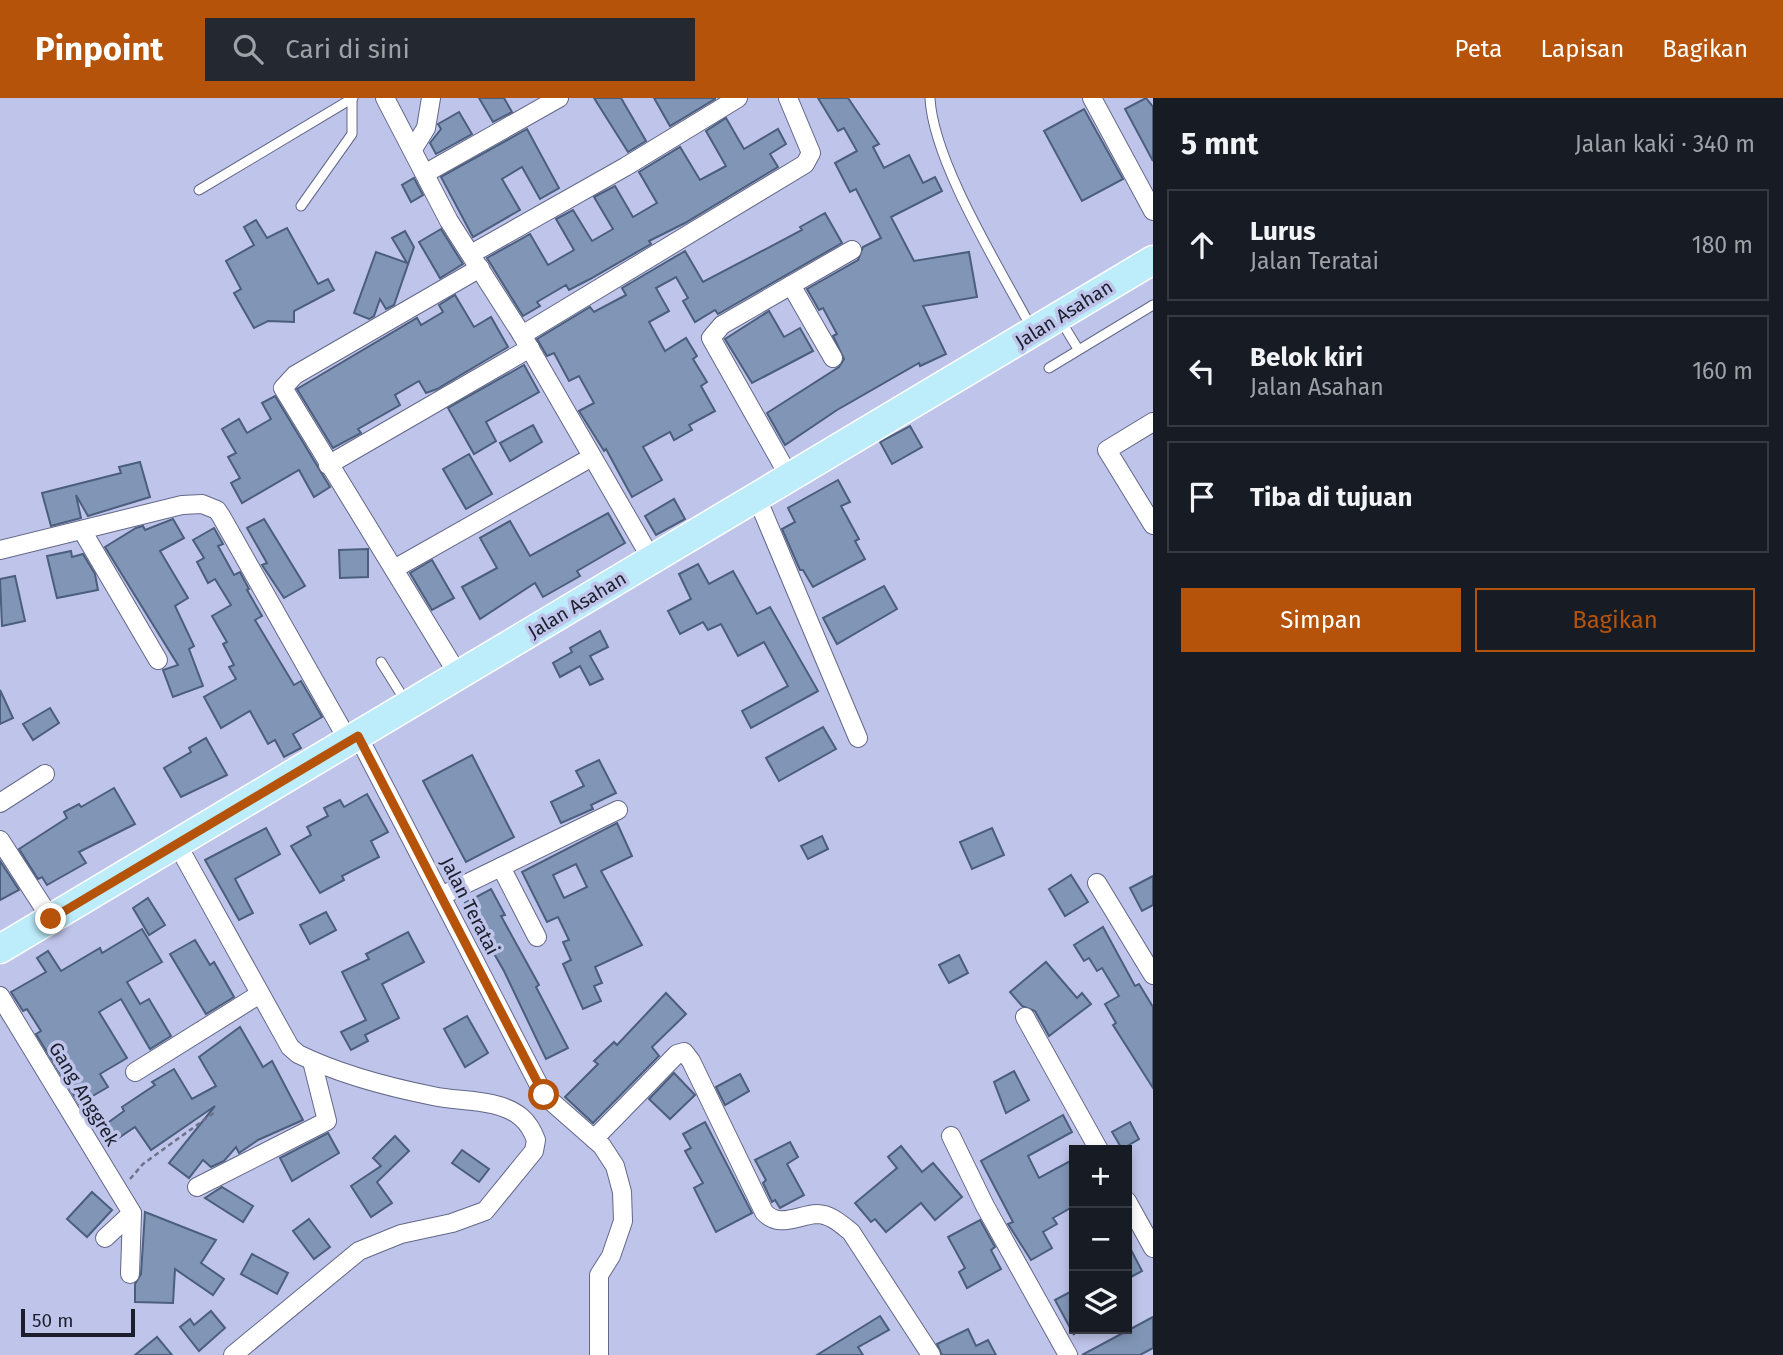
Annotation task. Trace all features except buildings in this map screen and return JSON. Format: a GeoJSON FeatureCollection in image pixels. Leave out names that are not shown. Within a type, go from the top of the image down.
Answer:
{"type":"FeatureCollection","features":[{"type":"Feature","properties":{"kind":"main road","name":"Jalan Asahan"},"geometry":{"type":"LineString","coordinates":[[0,949],[1153,260]]}},
{"type":"Feature","properties":{"kind":"street"},"geometry":{"type":"LineString","coordinates":[[385,98],[449,221],[526,341],[652,561]]}},
{"type":"Feature","properties":{"kind":"street"},"geometry":{"type":"LineString","coordinates":[[413,149],[426,128],[431,98]]}},
{"type":"Feature","properties":{"kind":"street"},"geometry":{"type":"LineString","coordinates":[[426,173],[559,98]]}},
{"type":"Feature","properties":{"kind":"street"},"geometry":{"type":"LineString","coordinates":[[459,676],[285,394],[285,383],[737,98]]}},
{"type":"Feature","properties":{"kind":"street"},"geometry":{"type":"LineString","coordinates":[[328,465],[805,164],[810,157],[809,148],[788,98]]}},
{"type":"Feature","properties":{"kind":"street"},"geometry":{"type":"LineString","coordinates":[[1092,98],[1153,212]]}},
{"type":"Feature","properties":{"kind":"street"},"geometry":{"type":"LineString","coordinates":[[790,478],[711,338],[722,325],[852,250]]}},
{"type":"Feature","properties":{"kind":"street"},"geometry":{"type":"LineString","coordinates":[[791,285],[833,358]]}},
{"type":"Feature","properties":{"kind":"street"},"geometry":{"type":"LineString","coordinates":[[1153,422],[1107,450],[1153,525]]}},
{"type":"Feature","properties":{"kind":"street"},"geometry":{"type":"LineString","coordinates":[[394,569],[592,457]]}},
{"type":"Feature","properties":{"kind":"street"},"geometry":{"type":"LineString","coordinates":[[757,498],[858,738]]}},
{"type":"Feature","properties":{"kind":"street","name":"Jalan Teratai"},"geometry":{"type":"LineString","coordinates":[[83,532],[182,505],[202,503],[217,510],[354,739],[441,896],[544,1095],[594,1139]]}},
{"type":"Feature","properties":{"kind":"street"},"geometry":{"type":"LineString","coordinates":[[0,550],[83,532],[158,660]]}},
{"type":"Feature","properties":{"kind":"street"},"geometry":{"type":"LineString","coordinates":[[0,803],[46,774]]}},
{"type":"Feature","properties":{"kind":"street"},"geometry":{"type":"LineString","coordinates":[[441,896],[618,810]]}},
{"type":"Feature","properties":{"kind":"street"},"geometry":{"type":"LineString","coordinates":[[1,843],[51,919]]}},
{"type":"Feature","properties":{"kind":"street"},"geometry":{"type":"LineString","coordinates":[[177,844],[290,1047],[312,1061],[386,1085],[435,1097],[484,1103],[521,1116],[536,1140],[534,1151],[485,1211],[475,1217],[391,1237],[359,1251],[233,1355]]}},
{"type":"Feature","properties":{"kind":"street"},"geometry":{"type":"LineString","coordinates":[[501,867],[537,937]]}},
{"type":"Feature","properties":{"kind":"street"},"geometry":{"type":"LineString","coordinates":[[1097,883],[1153,975]]}},
{"type":"Feature","properties":{"kind":"street"},"geometry":{"type":"LineString","coordinates":[[135,1072],[260,994]]}},
{"type":"Feature","properties":{"kind":"street","name":"Gang Anggrek"},"geometry":{"type":"LineString","coordinates":[[0,996],[131,1213]]}},
{"type":"Feature","properties":{"kind":"street"},"geometry":{"type":"LineString","coordinates":[[1025,1017],[1096,1145]]}},
{"type":"Feature","properties":{"kind":"street"},"geometry":{"type":"LineString","coordinates":[[598,1355],[599,1275],[611,1256],[623,1221],[622,1192],[615,1166],[594,1139],[677,1054],[684,1052],[691,1061],[764,1212],[769,1218],[782,1221],[818,1214],[834,1219],[851,1231],[924,1353]]}},
{"type":"Feature","properties":{"kind":"street"},"geometry":{"type":"LineString","coordinates":[[197,1187],[327,1121],[312,1061]]}},
{"type":"Feature","properties":{"kind":"street"},"geometry":{"type":"LineString","coordinates":[[951,1136],[985,1206],[1068,1355]]}},
{"type":"Feature","properties":{"kind":"street"},"geometry":{"type":"LineString","coordinates":[[1131,1208],[1153,1248]]}},
{"type":"Feature","properties":{"kind":"street"},"geometry":{"type":"LineString","coordinates":[[105,1238],[131,1213]]}},
{"type":"Feature","properties":{"kind":"street"},"geometry":{"type":"LineString","coordinates":[[130,1274],[131,1213]]}},
{"type":"Feature","properties":{"kind":"lane"},"geometry":{"type":"LineString","coordinates":[[198,190],[353,98]]}},
{"type":"Feature","properties":{"kind":"lane"},"geometry":{"type":"LineString","coordinates":[[301,206],[352,134],[353,98]]}},
{"type":"Feature","properties":{"kind":"lane"},"geometry":{"type":"LineString","coordinates":[[930,98],[939,136],[953,176],[1034,333]]}},
{"type":"Feature","properties":{"kind":"lane"},"geometry":{"type":"LineString","coordinates":[[1049,368],[1153,304]]}},
{"type":"Feature","properties":{"kind":"lane"},"geometry":{"type":"LineString","coordinates":[[1059,318],[1078,349]]}},
{"type":"Feature","properties":{"kind":"lane"},"geometry":{"type":"LineString","coordinates":[[381,662],[408,706]]}},
{"type":"Feature","properties":{"kind":"path"},"geometry":{"type":"LineString","coordinates":[[118,1191],[144,1164],[215,1112]]}},
{"type":"Feature","properties":{"kind":"route"},"geometry":{"type":"LineString","coordinates":[[51,919],[358,736],[544,1095]]}}]}
